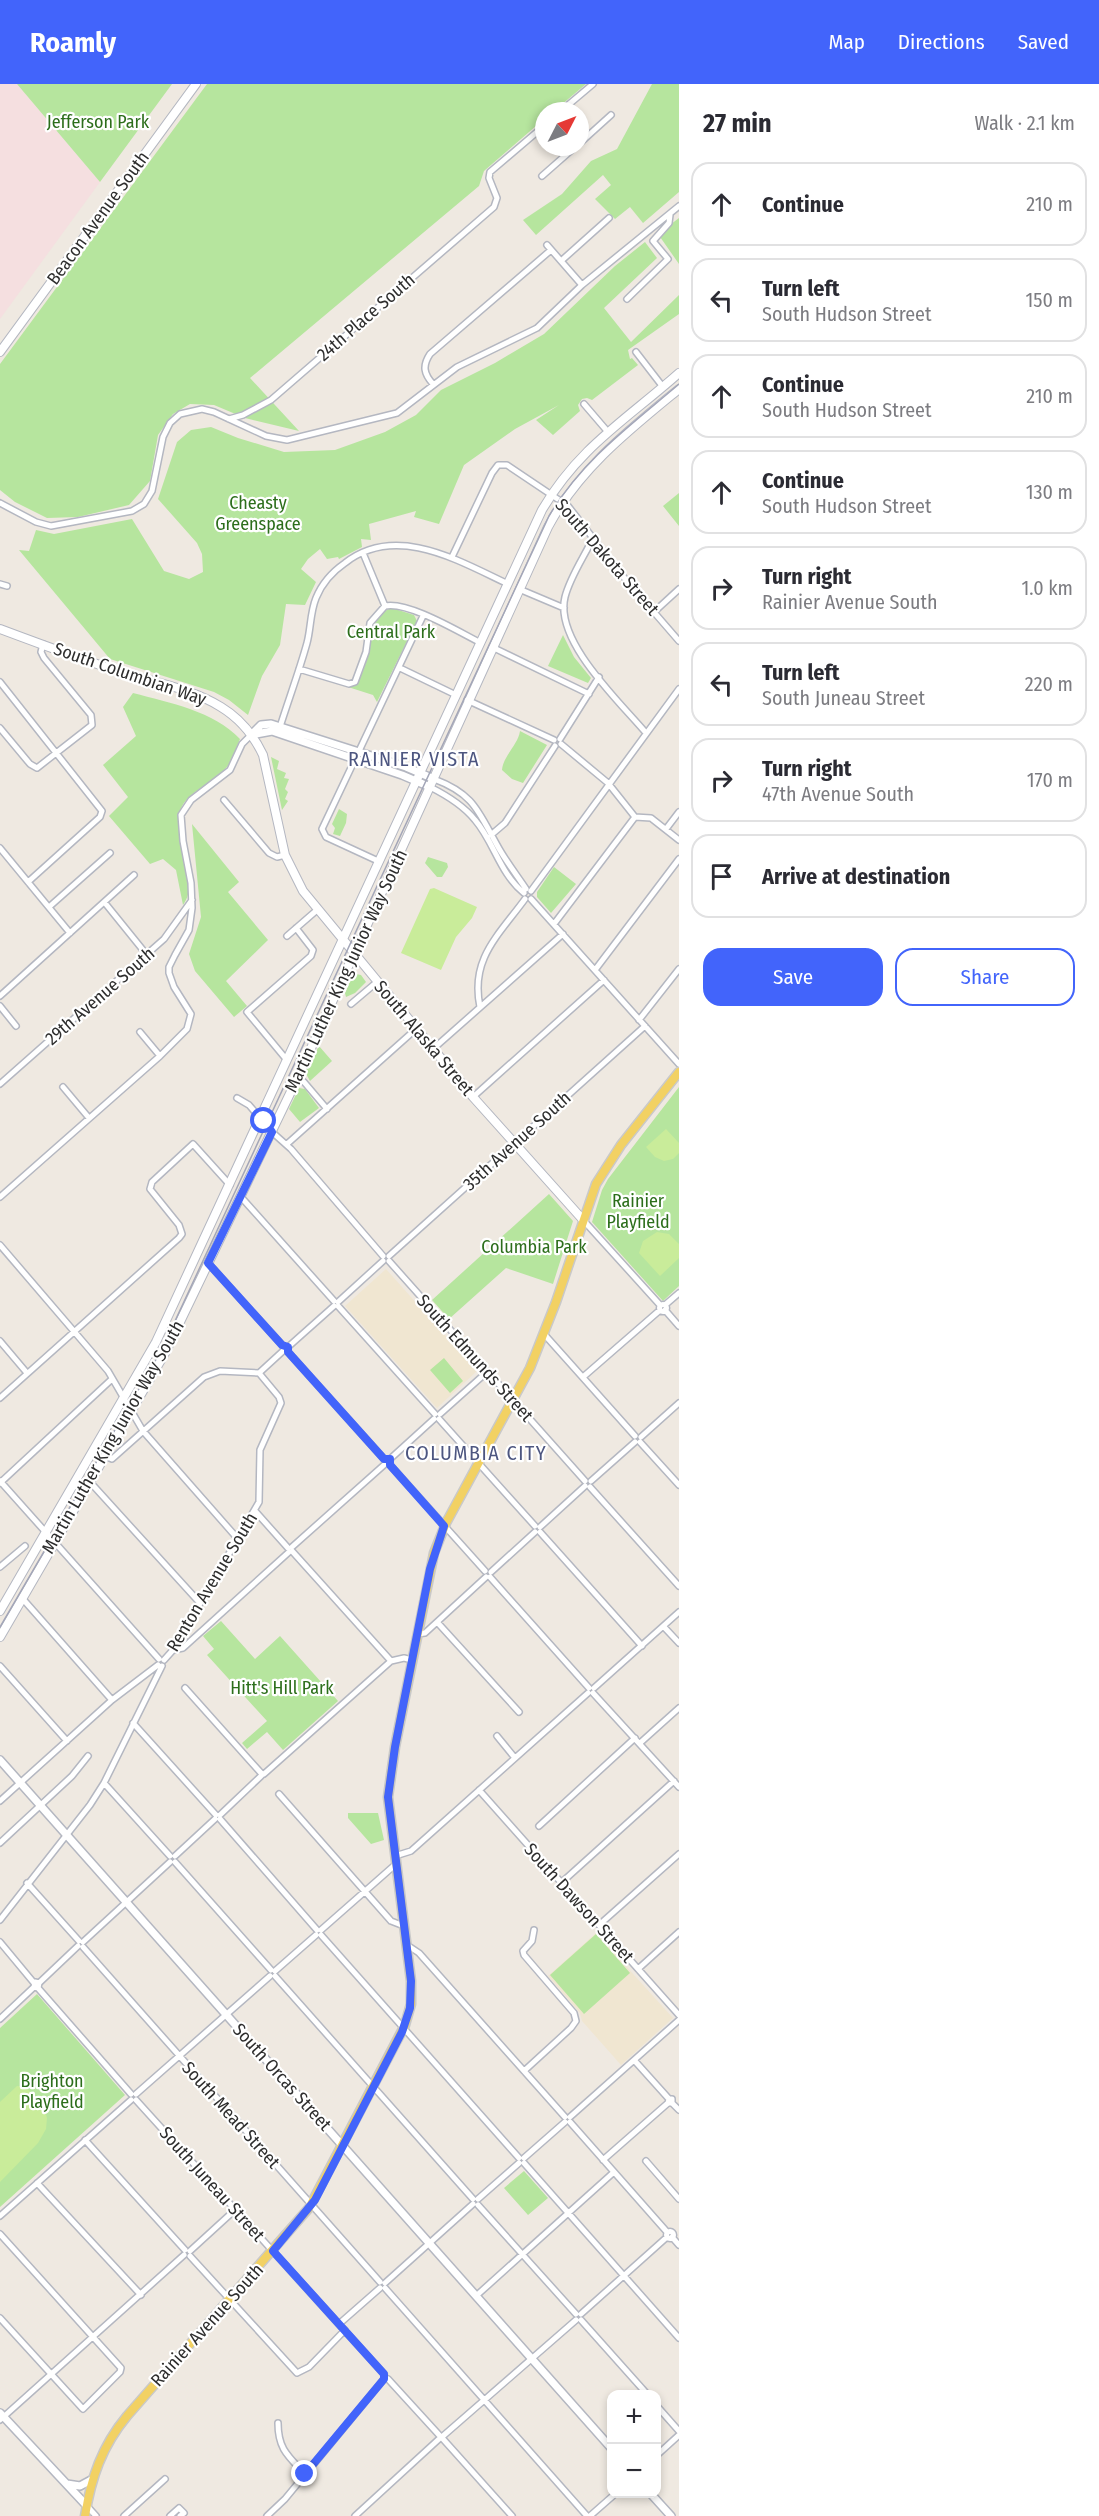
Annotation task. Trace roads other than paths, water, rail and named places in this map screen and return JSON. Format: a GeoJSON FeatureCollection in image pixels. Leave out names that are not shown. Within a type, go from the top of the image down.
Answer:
{"type":"FeatureCollection","features":[{"type":"Feature","properties":{"kind":"main road","name":"Beacon Avenue South"},"geometry":{"type":"LineString","coordinates":[[0,352],[196,84]]}},
{"type":"Feature","properties":{"kind":"main road","name":"Martin Luther King Junior Way South"},"geometry":{"type":"LineString","coordinates":[[1,1605],[156,1342],[535,523],[552,493],[583,453],[679,373]]}},
{"type":"Feature","properties":{"kind":"main road","name":"Martin Luther King Junior Way South"},"geometry":{"type":"LineString","coordinates":[[0,1637],[160,1362],[272,1132],[434,779],[467,700],[548,527],[562,502],[595,461],[679,389]]}},
{"type":"Feature","properties":{"kind":"main road","name":"South Columbian Way"},"geometry":{"type":"LineString","coordinates":[[0,629],[209,700],[233,716],[251,735]]}},
{"type":"Feature","properties":{"kind":"main road","name":"South Alaska Street"},"geometry":{"type":"LineString","coordinates":[[251,735],[259,745],[266,765],[285,855],[299,884],[354,955],[473,1097],[584,1221]]}},
{"type":"Feature","properties":{"kind":"main road","name":"Rainier Avenue South"},"geometry":{"type":"LineString","coordinates":[[85,2516],[93,2479],[102,2453],[119,2426],[311,2205],[404,2028],[412,1996],[388,1797],[432,1561],[444,1526],[512,1401],[544,1334],[600,1176],[621,1145],[679,1072]]}},
{"type":"Feature","properties":{"kind":"street"},"geometry":{"type":"LineString","coordinates":[[572,102],[593,84]]}},
{"type":"Feature","properties":{"kind":"street"},"geometry":{"type":"LineString","coordinates":[[589,135],[611,115]]}},
{"type":"Feature","properties":{"kind":"street","name":"24th Place South"},"geometry":{"type":"LineString","coordinates":[[230,419],[243,415],[271,400],[496,203],[497,198],[489,175],[535,134]]}},
{"type":"Feature","properties":{"kind":"street"},"geometry":{"type":"LineString","coordinates":[[542,176],[565,156]]}},
{"type":"Feature","properties":{"kind":"street"},"geometry":{"type":"LineString","coordinates":[[0,503],[36,522],[51,526],[132,511],[144,504],[152,491],[163,437],[176,417],[186,411],[202,410],[230,419],[266,436],[287,440],[397,414],[464,362],[529,334],[582,285],[679,206]]}},
{"type":"Feature","properties":{"kind":"street"},"geometry":{"type":"LineString","coordinates":[[627,299],[668,260],[653,241],[669,224],[670,214]]}},
{"type":"Feature","properties":{"kind":"street"},"geometry":{"type":"LineString","coordinates":[[561,261],[609,218]]}},
{"type":"Feature","properties":{"kind":"street"},"geometry":{"type":"LineString","coordinates":[[547,245],[582,285]]}},
{"type":"Feature","properties":{"kind":"street"},"geometry":{"type":"LineString","coordinates":[[433,384],[424,368],[430,354],[551,250]]}},
{"type":"Feature","properties":{"kind":"street"},"geometry":{"type":"LineString","coordinates":[[636,352],[663,387]]}},
{"type":"Feature","properties":{"kind":"street"},"geometry":{"type":"LineString","coordinates":[[584,404],[608,432]]}},
{"type":"Feature","properties":{"kind":"street","name":"South Dakota Street"},"geometry":{"type":"LineString","coordinates":[[452,557],[498,465],[507,465],[552,493],[562,502],[679,641]]}},
{"type":"Feature","properties":{"kind":"street"},"geometry":{"type":"LineString","coordinates":[[593,538],[566,594],[564,608],[575,648],[646,733]]}},
{"type":"Feature","properties":{"kind":"street"},"geometry":{"type":"LineString","coordinates":[[279,730],[308,638],[312,609],[320,590],[333,572],[349,560],[363,553],[399,545],[424,548],[452,557],[508,584]]}},
{"type":"Feature","properties":{"kind":"street"},"geometry":{"type":"LineString","coordinates":[[363,553],[385,606]]}},
{"type":"Feature","properties":{"kind":"street"},"geometry":{"type":"LineString","coordinates":[[0,584],[7,586]]}},
{"type":"Feature","properties":{"kind":"street"},"geometry":{"type":"LineString","coordinates":[[518,589],[564,608]]}},
{"type":"Feature","properties":{"kind":"street"},"geometry":{"type":"LineString","coordinates":[[654,612],[679,589]]}},
{"type":"Feature","properties":{"kind":"street"},"geometry":{"type":"LineString","coordinates":[[299,669],[349,684],[353,682],[364,659],[371,620],[385,606],[400,606],[481,643]]}},
{"type":"Feature","properties":{"kind":"street"},"geometry":{"type":"LineString","coordinates":[[378,861],[328,838],[322,834],[323,825],[423,616]]}},
{"type":"Feature","properties":{"kind":"street"},"geometry":{"type":"LineString","coordinates":[[0,728],[30,764],[37,768],[57,754],[93,722],[91,715],[44,657],[41,652],[43,644]]}},
{"type":"Feature","properties":{"kind":"street"},"geometry":{"type":"LineString","coordinates":[[492,647],[589,693]]}},
{"type":"Feature","properties":{"kind":"street"},"geometry":{"type":"LineString","coordinates":[[400,668],[456,695]]}},
{"type":"Feature","properties":{"kind":"street"},"geometry":{"type":"LineString","coordinates":[[489,836],[505,824],[599,677]]}},
{"type":"Feature","properties":{"kind":"street"},"geometry":{"type":"LineString","coordinates":[[0,682],[101,808],[102,814],[28,882]]}},
{"type":"Feature","properties":{"kind":"street"},"geometry":{"type":"LineString","coordinates":[[480,1007],[477,981],[482,960],[527,894],[679,689]]}},
{"type":"Feature","properties":{"kind":"street"},"geometry":{"type":"LineString","coordinates":[[467,700],[557,742],[608,783],[635,817],[651,818],[679,840]]}},
{"type":"Feature","properties":{"kind":"street"},"geometry":{"type":"LineString","coordinates":[[279,730],[354,760],[434,779],[467,797],[482,814],[489,836]]}},
{"type":"Feature","properties":{"kind":"street"},"geometry":{"type":"LineString","coordinates":[[0,1197],[160,1056],[187,1029],[191,1014],[174,987],[169,967],[189,930],[192,900],[181,825],[183,810],[191,800],[230,770],[242,744],[251,735],[266,731],[279,730],[357,752],[418,777],[459,804],[489,836],[527,894],[679,1064]]}},
{"type":"Feature","properties":{"kind":"street"},"geometry":{"type":"LineString","coordinates":[[224,800],[269,853],[277,857],[285,855]]}},
{"type":"Feature","properties":{"kind":"street"},"geometry":{"type":"LineString","coordinates":[[666,829],[679,812]]}},
{"type":"Feature","properties":{"kind":"street"},"geometry":{"type":"LineString","coordinates":[[554,924],[635,817]]}},
{"type":"Feature","properties":{"kind":"street"},"geometry":{"type":"LineString","coordinates":[[0,848],[70,933]]}},
{"type":"Feature","properties":{"kind":"street"},"geometry":{"type":"LineString","coordinates":[[49,907],[110,853]]}},
{"type":"Feature","properties":{"kind":"street"},"geometry":{"type":"LineString","coordinates":[[596,970],[679,859]]}},
{"type":"Feature","properties":{"kind":"street"},"geometry":{"type":"LineString","coordinates":[[0,996],[134,875]]}},
{"type":"Feature","properties":{"kind":"street","name":"29th Avenue South"},"geometry":{"type":"LineString","coordinates":[[0,1084],[147,955],[173,929],[192,900]]}},
{"type":"Feature","properties":{"kind":"street"},"geometry":{"type":"LineString","coordinates":[[105,903],[147,955]]}},
{"type":"Feature","properties":{"kind":"street"},"geometry":{"type":"LineString","coordinates":[[287,936],[317,909]]}},
{"type":"Feature","properties":{"kind":"street"},"geometry":{"type":"LineString","coordinates":[[286,1059],[247,1012],[310,956],[313,950],[296,928]]}},
{"type":"Feature","properties":{"kind":"street"},"geometry":{"type":"LineString","coordinates":[[433,1049],[563,934]]}},
{"type":"Feature","properties":{"kind":"street"},"geometry":{"type":"LineString","coordinates":[[639,1020],[679,969]]}},
{"type":"Feature","properties":{"kind":"street"},"geometry":{"type":"LineString","coordinates":[[473,1097],[604,980]]}},
{"type":"Feature","properties":{"kind":"street"},"geometry":{"type":"LineString","coordinates":[[351,1004],[377,982]]}},
{"type":"Feature","properties":{"kind":"street"},"geometry":{"type":"LineString","coordinates":[[0,1006],[16,1026]]}},
{"type":"Feature","properties":{"kind":"street","name":"35th Avenue South"},"geometry":{"type":"LineString","coordinates":[[259,1373],[645,1026]]}},
{"type":"Feature","properties":{"kind":"street"},"geometry":{"type":"LineString","coordinates":[[286,1144],[416,1029]]}},
{"type":"Feature","properties":{"kind":"street"},"geometry":{"type":"LineString","coordinates":[[140,1032],[160,1056]]}},
{"type":"Feature","properties":{"kind":"street"},"geometry":{"type":"LineString","coordinates":[[297,1078],[304,1082],[327,1109]]}},
{"type":"Feature","properties":{"kind":"street"},"geometry":{"type":"LineString","coordinates":[[63,1087],[89,1118]]}},
{"type":"Feature","properties":{"kind":"street","name":"South Edmunds Street"},"geometry":{"type":"LineString","coordinates":[[237,1098],[249,1105],[260,1116],[679,1586]]}},
{"type":"Feature","properties":{"kind":"street","name":"South Edmunds Street"},"geometry":{"type":"LineString","coordinates":[[272,1132],[286,1144],[292,1153]]}},
{"type":"Feature","properties":{"kind":"street"},"geometry":{"type":"LineString","coordinates":[[0,1398],[179,1238],[181,1230],[150,1189],[152,1182],[193,1144],[230,1185]]}},
{"type":"Feature","properties":{"kind":"street"},"geometry":{"type":"LineString","coordinates":[[240,1197],[642,1646]]}},
{"type":"Feature","properties":{"kind":"street","name":"South Alaska Street"},"geometry":{"type":"LineString","coordinates":[[584,1221],[679,1326]]}},
{"type":"Feature","properties":{"kind":"street"},"geometry":{"type":"LineString","coordinates":[[0,1245],[112,1379],[143,1431],[238,1539]]}},
{"type":"Feature","properties":{"kind":"street"},"geometry":{"type":"LineString","coordinates":[[208,1263],[679,1787]]}},
{"type":"Feature","properties":{"kind":"street"},"geometry":{"type":"LineString","coordinates":[[583,1377],[679,1293]]}},
{"type":"Feature","properties":{"kind":"street"},"geometry":{"type":"LineString","coordinates":[[544,1334],[679,1485]]}},
{"type":"Feature","properties":{"kind":"street"},"geometry":{"type":"LineString","coordinates":[[0,1341],[27,1373]]}},
{"type":"Feature","properties":{"kind":"street"},"geometry":{"type":"LineString","coordinates":[[173,1650],[183,1648],[487,1372]]}},
{"type":"Feature","properties":{"kind":"street"},"geometry":{"type":"LineString","coordinates":[[105,1456],[112,1459],[211,1373],[259,1373]]}},
{"type":"Feature","properties":{"kind":"street","name":"Renton Avenue South"},"geometry":{"type":"LineString","coordinates":[[0,1920],[105,1783],[161,1663],[173,1650],[255,1511],[260,1498],[260,1450],[282,1403],[259,1373]]}},
{"type":"Feature","properties":{"kind":"street"},"geometry":{"type":"LineString","coordinates":[[0,1801],[112,1700],[161,1663],[0,1482],[112,1379]]}},
{"type":"Feature","properties":{"kind":"street"},"geometry":{"type":"LineString","coordinates":[[417,1634],[425,1633],[679,1403]]}},
{"type":"Feature","properties":{"kind":"street"},"geometry":{"type":"LineString","coordinates":[[90,1482],[200,1603]]}},
{"type":"Feature","properties":{"kind":"street"},"geometry":{"type":"LineString","coordinates":[[255,1511],[391,1661]]}},
{"type":"Feature","properties":{"kind":"street"},"geometry":{"type":"LineString","coordinates":[[0,1567],[25,1546]]}},
{"type":"Feature","properties":{"kind":"street"},"geometry":{"type":"LineString","coordinates":[[22,1599],[112,1700]]}},
{"type":"Feature","properties":{"kind":"street"},"geometry":{"type":"LineString","coordinates":[[0,2216],[365,1891],[395,1860],[408,1853],[679,1612]]}},
{"type":"Feature","properties":{"kind":"street"},"geometry":{"type":"LineString","coordinates":[[437,1622],[519,1712]]}},
{"type":"Feature","properties":{"kind":"street"},"geometry":{"type":"LineString","coordinates":[[664,1626],[679,1643]]}},
{"type":"Feature","properties":{"kind":"street"},"geometry":{"type":"LineString","coordinates":[[0,2019],[127,1903],[262,1774],[391,1661],[404,1658],[412,1660]]}},
{"type":"Feature","properties":{"kind":"street"},"geometry":{"type":"LineString","coordinates":[[0,1666],[67,1741]]}},
{"type":"Feature","properties":{"kind":"street"},"geometry":{"type":"LineString","coordinates":[[185,1688],[262,1774]]}},
{"type":"Feature","properties":{"kind":"street"},"geometry":{"type":"LineString","coordinates":[[640,1743],[679,1708]]}},
{"type":"Feature","properties":{"kind":"street"},"geometry":{"type":"LineString","coordinates":[[133,1723],[679,2338]]}},
{"type":"Feature","properties":{"kind":"street"},"geometry":{"type":"LineString","coordinates":[[497,1736],[515,1758]]}},
{"type":"Feature","properties":{"kind":"street"},"geometry":{"type":"LineString","coordinates":[[539,1827],[635,1738]]}},
{"type":"Feature","properties":{"kind":"street"},"geometry":{"type":"LineString","coordinates":[[0,1843],[41,1807],[88,1756]]}},
{"type":"Feature","properties":{"kind":"street","name":"South Orcas Street"},"geometry":{"type":"LineString","coordinates":[[0,1760],[608,2444]]}},
{"type":"Feature","properties":{"kind":"street"},"geometry":{"type":"LineString","coordinates":[[561,1883],[674,1781]]}},
{"type":"Feature","properties":{"kind":"street"},"geometry":{"type":"LineString","coordinates":[[105,1783],[643,2390]]}},
{"type":"Feature","properties":{"kind":"street","name":"South Dawson Street"},"geometry":{"type":"LineString","coordinates":[[479,1790],[679,2015]]}},
{"type":"Feature","properties":{"kind":"street"},"geometry":{"type":"LineString","coordinates":[[279,1794],[392,1921],[404,1926]]}},
{"type":"Feature","properties":{"kind":"street"},"geometry":{"type":"LineString","coordinates":[[599,1925],[679,1854]]}},
{"type":"Feature","properties":{"kind":"street","name":"South Mead Street"},"geometry":{"type":"LineString","coordinates":[[27,1883],[589,2516]]}},
{"type":"Feature","properties":{"kind":"street"},"geometry":{"type":"LineString","coordinates":[[524,2071],[572,2028],[576,2021],[574,2013],[525,1958],[524,1951],[532,1941],[534,1930]]}},
{"type":"Feature","properties":{"kind":"street"},"geometry":{"type":"LineString","coordinates":[[638,1969],[679,1932]]}},
{"type":"Feature","properties":{"kind":"street","name":"South Juneau Street"},"geometry":{"type":"LineString","coordinates":[[0,1942],[134,2097],[512,2516]]}},
{"type":"Feature","properties":{"kind":"street"},"geometry":{"type":"LineString","coordinates":[[407,1945],[419,1953],[679,2245]]}},
{"type":"Feature","properties":{"kind":"street"},"geometry":{"type":"LineString","coordinates":[[339,2324],[679,2020],[679,2015]]}},
{"type":"Feature","properties":{"kind":"street"},"geometry":{"type":"LineString","coordinates":[[634,2060],[679,2110]]}},
{"type":"Feature","properties":{"kind":"street"},"geometry":{"type":"LineString","coordinates":[[603,2160],[679,2093]]}},
{"type":"Feature","properties":{"kind":"street"},"geometry":{"type":"LineString","coordinates":[[85,2140],[297,2373],[304,2371],[345,2330]]}},
{"type":"Feature","properties":{"kind":"street"},"geometry":{"type":"LineString","coordinates":[[646,2161],[679,2199]]}},
{"type":"Feature","properties":{"kind":"street"},"geometry":{"type":"LineString","coordinates":[[476,2296],[614,2172]]}},
{"type":"Feature","properties":{"kind":"street"},"geometry":{"type":"LineString","coordinates":[[37,2183],[141,2295]]}},
{"type":"Feature","properties":{"kind":"street"},"geometry":{"type":"LineString","coordinates":[[96,2516],[1,2417],[236,2209]]}},
{"type":"Feature","properties":{"kind":"street"},"geometry":{"type":"LineString","coordinates":[[355,2516],[679,2227]]}},
{"type":"Feature","properties":{"kind":"street"},"geometry":{"type":"LineString","coordinates":[[0,2234],[121,2368],[120,2372],[83,2409],[0,2318]]}},
{"type":"Feature","properties":{"kind":"street"},"geometry":{"type":"LineString","coordinates":[[267,2516],[282,2503],[385,2377]]}},
{"type":"Feature","properties":{"kind":"street"},"geometry":{"type":"LineString","coordinates":[[661,2410],[679,2433],[661,2452]]}},
{"type":"Feature","properties":{"kind":"street"},"geometry":{"type":"LineString","coordinates":[[278,2423],[278,2437],[282,2449],[305,2474]]}},
{"type":"Feature","properties":{"kind":"street"},"geometry":{"type":"LineString","coordinates":[[66,2484],[80,2486],[93,2479]]}},
{"type":"Feature","properties":{"kind":"street"},"geometry":{"type":"LineString","coordinates":[[124,2516],[165,2479]]}},
{"type":"Feature","properties":{"kind":"street"},"geometry":{"type":"LineString","coordinates":[[589,2516],[609,2498]]}},
{"type":"Feature","properties":{"kind":"street"},"geometry":{"type":"LineString","coordinates":[[655,2498],[671,2516]]}},
{"type":"Feature","properties":{"kind":"street"},"geometry":{"type":"LineString","coordinates":[[170,2516],[179,2508],[184,2513],[180,2516]]}},
{"type":"Feature","properties":{"kind":"street"},"geometry":{"type":"LineString","coordinates":[[362,2509],[368,2516]]}},
{"type":"Feature","properties":{"kind":"tram line"},"geometry":{"type":"LineString","coordinates":[[0,1627],[162,1349],[549,516],[562,496],[592,460],[679,384]]}},
{"type":"Feature","properties":{"kind":"district","name":"RAINIER VISTA"},"geometry":{"type":"Point","coordinates":[414,759]}},
{"type":"Feature","properties":{"kind":"district","name":"COLUMBIA CITY"},"geometry":{"type":"Point","coordinates":[476,1453]}},
{"type":"Feature","properties":{"kind":"park label","name":"Jefferson Park"},"geometry":{"type":"Point","coordinates":[98,122]}},
{"type":"Feature","properties":{"kind":"park label","name":"Cheasty Greenspace"},"geometry":{"type":"Point","coordinates":[258,513]}},
{"type":"Feature","properties":{"kind":"park label","name":"Central Park"},"geometry":{"type":"Point","coordinates":[391,632]}},
{"type":"Feature","properties":{"kind":"park label","name":"Rainier Playfield"},"geometry":{"type":"Point","coordinates":[638,1211]}},
{"type":"Feature","properties":{"kind":"park label","name":"Columbia Park"},"geometry":{"type":"Point","coordinates":[534,1247]}},
{"type":"Feature","properties":{"kind":"park label","name":"Hitt's Hill Park"},"geometry":{"type":"Point","coordinates":[282,1688]}},
{"type":"Feature","properties":{"kind":"park label","name":"Brighton Playfield"},"geometry":{"type":"Point","coordinates":[52,2091]}}]}
